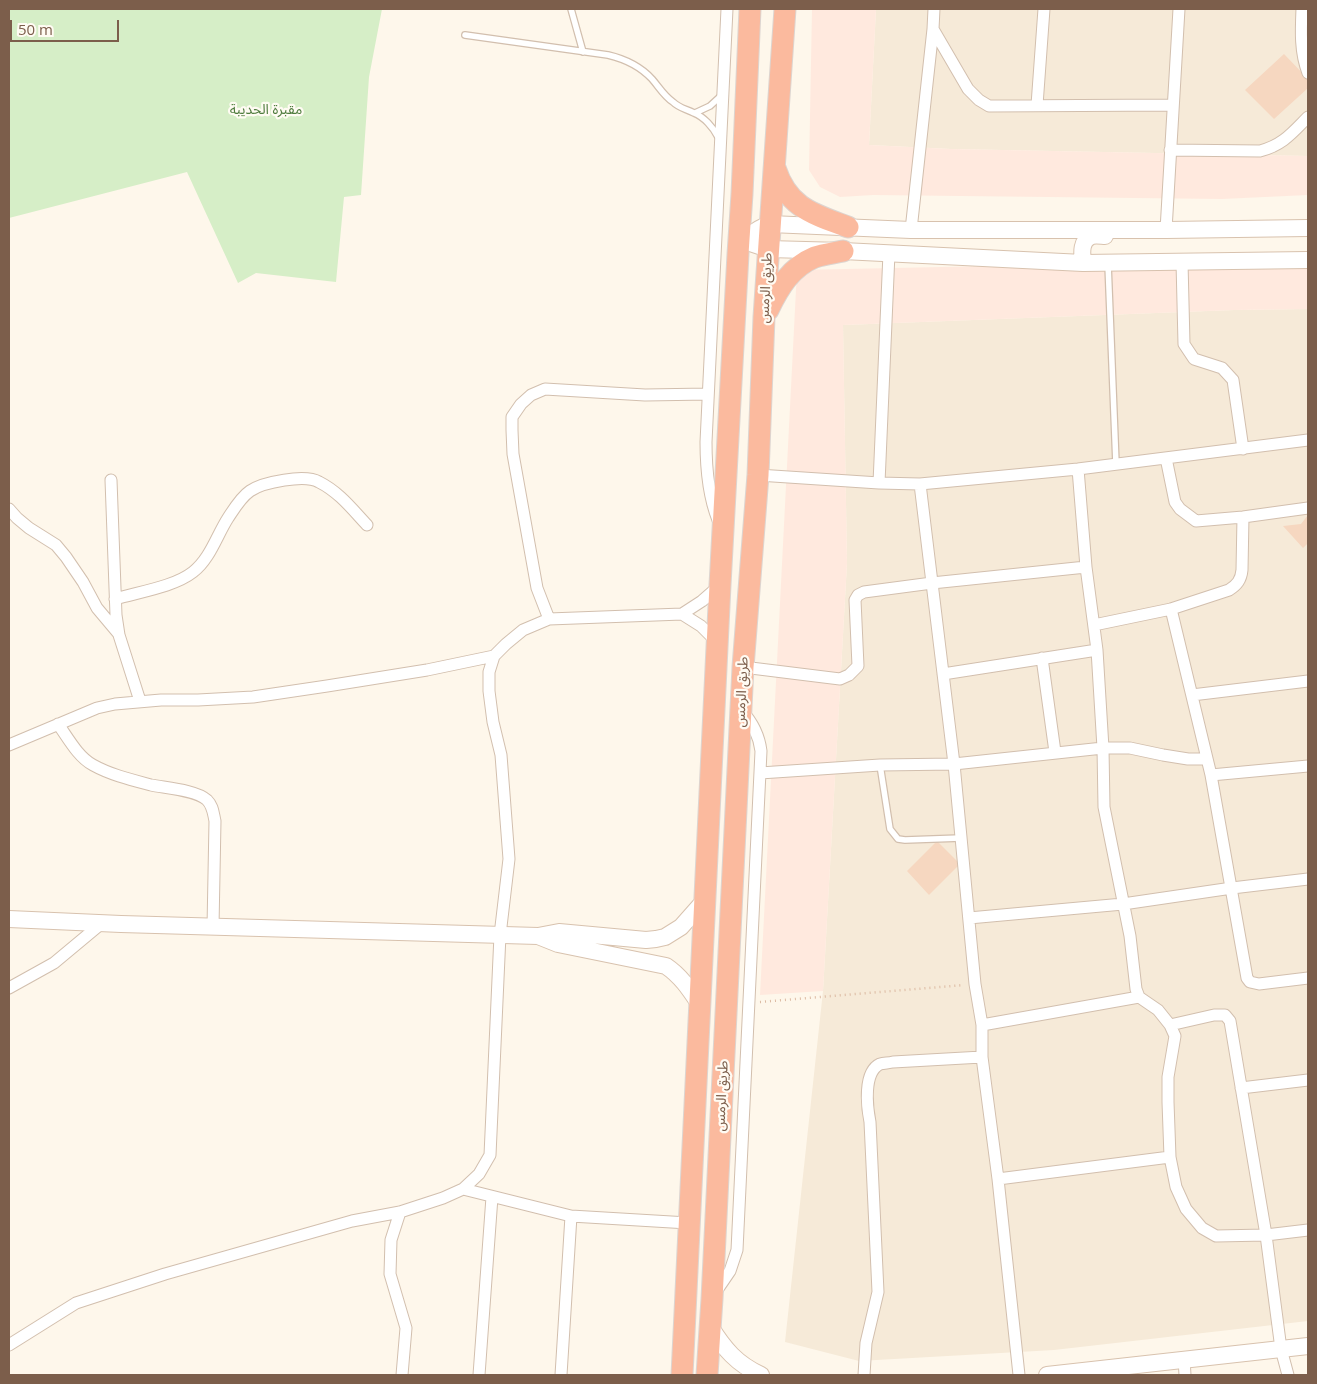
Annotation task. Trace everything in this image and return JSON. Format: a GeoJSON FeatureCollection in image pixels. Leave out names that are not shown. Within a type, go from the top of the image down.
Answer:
{"type":"FeatureCollection","features":[{"type":"Feature","properties":{"kind":"highway","name":"طريق الرمس"},"geometry":{"type":"LineString","coordinates":[[682,1375],[717,642],[741,241],[750,9]]}},
{"type":"Feature","properties":{"kind":"highway","name":"طريق الرمس"},"geometry":{"type":"LineString","coordinates":[[707,1375],[743,667],[758,474],[764,317],[785,9]]}},
{"type":"Feature","properties":{"kind":"highway"},"geometry":{"type":"LineString","coordinates":[[774,164],[783,186],[798,204],[818,217],[848,227]]}},
{"type":"Feature","properties":{"kind":"highway"},"geometry":{"type":"LineString","coordinates":[[764,317],[783,282],[793,271],[805,262],[817,257],[843,251]]}},
{"type":"Feature","properties":{"kind":"main road"},"geometry":{"type":"LineString","coordinates":[[741,241],[757,229],[770,224],[911,230],[1308,228]]}},
{"type":"Feature","properties":{"kind":"main road"},"geometry":{"type":"LineString","coordinates":[[1083,263],[1083,244],[1092,236],[1151,237],[1160,235],[1166,230]]}},
{"type":"Feature","properties":{"kind":"main road"},"geometry":{"type":"LineString","coordinates":[[741,241],[768,249],[1108,264],[1308,260]]}},
{"type":"Feature","properties":{"kind":"main road"},"geometry":{"type":"LineString","coordinates":[[9,919],[102,924],[538,936],[559,932],[646,940],[665,937],[681,927],[704,901]]}},
{"type":"Feature","properties":{"kind":"main road"},"geometry":{"type":"LineString","coordinates":[[538,936],[558,944],[666,966],[681,979],[700,1005]]}},
{"type":"Feature","properties":{"kind":"main road"},"geometry":{"type":"LineString","coordinates":[[710,1326],[720,1344],[734,1359],[751,1371],[761,1375]]}},
{"type":"Feature","properties":{"kind":"main road"},"geometry":{"type":"LineString","coordinates":[[1047,1375],[1185,1367],[1281,1349],[1308,1346]]}},
{"type":"Feature","properties":{"kind":"street"},"geometry":{"type":"LineString","coordinates":[[723,534],[716,516],[708,478],[706,442],[727,9]]}},
{"type":"Feature","properties":{"kind":"street"},"geometry":{"type":"LineString","coordinates":[[911,230],[934,9]]}},
{"type":"Feature","properties":{"kind":"street"},"geometry":{"type":"LineString","coordinates":[[1037,105],[1044,9]]}},
{"type":"Feature","properties":{"kind":"street"},"geometry":{"type":"LineString","coordinates":[[1166,230],[1179,9]]}},
{"type":"Feature","properties":{"kind":"street"},"geometry":{"type":"LineString","coordinates":[[1302,9],[1301,40],[1304,64],[1308,73]]}},
{"type":"Feature","properties":{"kind":"street"},"geometry":{"type":"LineString","coordinates":[[933,29],[968,89],[979,100],[989,106],[1173,105]]}},
{"type":"Feature","properties":{"kind":"street"},"geometry":{"type":"LineString","coordinates":[[1170,150],[1260,151],[1280,143],[1308,117]]}},
{"type":"Feature","properties":{"kind":"street"},"geometry":{"type":"LineString","coordinates":[[879,483],[888,253]]}},
{"type":"Feature","properties":{"kind":"street"},"geometry":{"type":"LineString","coordinates":[[1182,262],[1184,344],[1194,359],[1222,368],[1233,380],[1243,449]]}},
{"type":"Feature","properties":{"kind":"street"},"geometry":{"type":"LineString","coordinates":[[549,619],[537,588],[513,454],[512,416],[520,404],[531,395],[545,389],[645,395],[708,394]]}},
{"type":"Feature","properties":{"kind":"street"},"geometry":{"type":"LineString","coordinates":[[758,474],[879,483],[920,484],[1078,469],[1308,440]]}},
{"type":"Feature","properties":{"kind":"street"},"geometry":{"type":"LineString","coordinates":[[1166,458],[1175,502],[1180,509],[1196,521],[1308,508]]}},
{"type":"Feature","properties":{"kind":"street"},"geometry":{"type":"LineString","coordinates":[[1078,469],[1086,567],[1097,650],[1103,748],[1104,806],[1130,936],[1134,983],[1139,998],[1158,1010],[1170,1025],[1175,1036],[1168,1077],[1168,1102],[1170,1158],[1176,1187],[1186,1209],[1202,1228],[1216,1236],[1266,1235],[1308,1230]]}},
{"type":"Feature","properties":{"kind":"street"},"geometry":{"type":"LineString","coordinates":[[115,598],[175,582],[195,571],[203,563],[228,518],[241,500],[250,492],[263,486],[307,478],[318,481],[337,493],[367,525]]}},
{"type":"Feature","properties":{"kind":"street"},"geometry":{"type":"LineString","coordinates":[[110,480],[115,598],[119,635],[140,701]]}},
{"type":"Feature","properties":{"kind":"street"},"geometry":{"type":"LineString","coordinates":[[920,484],[954,764],[975,984],[982,1024],[982,1057],[998,1179],[1019,1375]]}},
{"type":"Feature","properties":{"kind":"street"},"geometry":{"type":"LineString","coordinates":[[9,509],[29,528],[56,545],[84,582],[98,608],[119,635]]}},
{"type":"Feature","properties":{"kind":"street"},"geometry":{"type":"LineString","coordinates":[[1094,625],[1171,609],[1236,586],[1241,578],[1242,570],[1243,517]]}},
{"type":"Feature","properties":{"kind":"street"},"geometry":{"type":"LineString","coordinates":[[743,667],[840,679],[850,675],[858,666],[855,600],[858,595],[864,592],[1086,567]]}},
{"type":"Feature","properties":{"kind":"street"},"geometry":{"type":"LineString","coordinates":[[9,1346],[76,1303],[165,1274],[352,1222],[400,1212],[443,1198],[463,1189],[480,1174],[490,1155],[500,935],[509,858],[501,755],[493,722],[489,691],[489,672],[494,656],[523,630],[549,619],[682,614],[702,602],[720,585]]}},
{"type":"Feature","properties":{"kind":"street"},"geometry":{"type":"LineString","coordinates":[[1171,609],[1211,775],[1247,978],[1250,982],[1259,984],[1308,978]]}},
{"type":"Feature","properties":{"kind":"street"},"geometry":{"type":"LineString","coordinates":[[682,614],[701,626],[717,642]]}},
{"type":"Feature","properties":{"kind":"street"},"geometry":{"type":"LineString","coordinates":[[943,674],[1097,650]]}},
{"type":"Feature","properties":{"kind":"street"},"geometry":{"type":"LineString","coordinates":[[9,745],[97,708],[140,701],[252,697],[427,670],[494,656]]}},
{"type":"Feature","properties":{"kind":"street"},"geometry":{"type":"LineString","coordinates":[[1042,658],[1055,752]]}},
{"type":"Feature","properties":{"kind":"street"},"geometry":{"type":"LineString","coordinates":[[1192,695],[1308,681]]}},
{"type":"Feature","properties":{"kind":"street"},"geometry":{"type":"LineString","coordinates":[[712,1299],[730,1271],[737,1250],[750,1002],[761,751],[760,738],[741,709]]}},
{"type":"Feature","properties":{"kind":"street"},"geometry":{"type":"LineString","coordinates":[[58,724],[73,746],[91,764],[151,785],[194,794],[205,798],[213,807],[215,821],[213,927]]}},
{"type":"Feature","properties":{"kind":"street"},"geometry":{"type":"LineString","coordinates":[[760,773],[880,765],[954,764],[1103,748],[1130,748],[1163,756],[1207,759]]}},
{"type":"Feature","properties":{"kind":"street"},"geometry":{"type":"LineString","coordinates":[[1211,775],[1308,766]]}},
{"type":"Feature","properties":{"kind":"street"},"geometry":{"type":"LineString","coordinates":[[969,918],[1123,904],[1232,888],[1308,880]]}},
{"type":"Feature","properties":{"kind":"street"},"geometry":{"type":"LineString","coordinates":[[9,988],[54,963],[102,924]]}},
{"type":"Feature","properties":{"kind":"street"},"geometry":{"type":"LineString","coordinates":[[982,1024],[1139,998]]}},
{"type":"Feature","properties":{"kind":"street"},"geometry":{"type":"LineString","coordinates":[[1170,1025],[1214,1015],[1225,1015],[1230,1021],[1266,1235],[1281,1349],[1288,1375]]}},
{"type":"Feature","properties":{"kind":"street"},"geometry":{"type":"LineString","coordinates":[[864,1375],[866,1342],[878,1292],[870,1122],[867,1105],[872,1072],[880,1064],[893,1062],[982,1057]]}},
{"type":"Feature","properties":{"kind":"street"},"geometry":{"type":"LineString","coordinates":[[1241,1088],[1308,1080]]}},
{"type":"Feature","properties":{"kind":"street"},"geometry":{"type":"LineString","coordinates":[[998,1179],[1170,1158]]}},
{"type":"Feature","properties":{"kind":"street"},"geometry":{"type":"LineString","coordinates":[[463,1189],[492,1198],[571,1216],[688,1223]]}},
{"type":"Feature","properties":{"kind":"street"},"geometry":{"type":"LineString","coordinates":[[479,1375],[492,1198]]}},
{"type":"Feature","properties":{"kind":"street"},"geometry":{"type":"LineString","coordinates":[[400,1212],[392,1240],[390,1274],[406,1328],[402,1375]]}},
{"type":"Feature","properties":{"kind":"street"},"geometry":{"type":"LineString","coordinates":[[561,1375],[571,1216]]}},
{"type":"Feature","properties":{"kind":"lane"},"geometry":{"type":"LineString","coordinates":[[571,9],[583,52]]}},
{"type":"Feature","properties":{"kind":"lane"},"geometry":{"type":"LineString","coordinates":[[465,35],[620,58],[643,70],[667,98],[684,110],[694,113],[710,125],[720,141]]}},
{"type":"Feature","properties":{"kind":"lane"},"geometry":{"type":"LineString","coordinates":[[694,113],[710,106],[723,94]]}},
{"type":"Feature","properties":{"kind":"lane"},"geometry":{"type":"LineString","coordinates":[[1108,264],[1116,464]]}},
{"type":"Feature","properties":{"kind":"lane"},"geometry":{"type":"LineString","coordinates":[[880,765],[890,829],[898,839],[961,838]]}},
{"type":"Feature","properties":{"kind":"path"},"geometry":{"type":"LineString","coordinates":[[750,1002],[975,984]]}},
{"type":"Feature","properties":{"kind":"shaded area"},"geometry":{"type":"Polygon","coordinates":[[[812,9],[876,9],[869,145],[951,149],[1308,156],[1308,195],[1222,199],[873,195],[840,197],[820,187],[809,170],[812,9]]]}},
{"type":"Feature","properties":{"kind":"shaded area"},"geometry":{"type":"Polygon","coordinates":[[[876,9],[1308,9],[1308,156],[951,149],[869,145],[876,9]]]}},
{"type":"Feature","properties":{"kind":"shaded area"},"geometry":{"type":"Polygon","coordinates":[[[1308,261],[1308,309],[1234,310],[843,325],[847,563],[823,991],[760,995],[797,270],[1308,261]]]}},
{"type":"Feature","properties":{"kind":"shaded area"},"geometry":{"type":"Polygon","coordinates":[[[1308,309],[1308,1321],[1054,1350],[859,1361],[785,1342],[823,991],[847,563],[843,325],[1234,310],[1308,309]]]}},
{"type":"Feature","properties":{"kind":"green space","name":"مقبرة الحديبة"},"geometry":{"type":"Polygon","coordinates":[[[9,9],[382,9],[369,77],[361,195],[344,197],[336,282],[256,273],[238,283],[187,172],[9,218],[9,9]]]}},
{"type":"Feature","properties":{"kind":"building"},"geometry":{"type":"Polygon","coordinates":[[[1284,54],[1308,79],[1308,88],[1274,119],[1245,90],[1284,54]]]}},
{"type":"Feature","properties":{"kind":"building"},"geometry":{"type":"Polygon","coordinates":[[[1308,515],[1308,543],[1303,548],[1283,526],[1301,524],[1308,515]]]}},
{"type":"Feature","properties":{"kind":"building"},"geometry":{"type":"Polygon","coordinates":[[[937,841],[960,864],[929,895],[907,871],[937,841]]]}}]}
